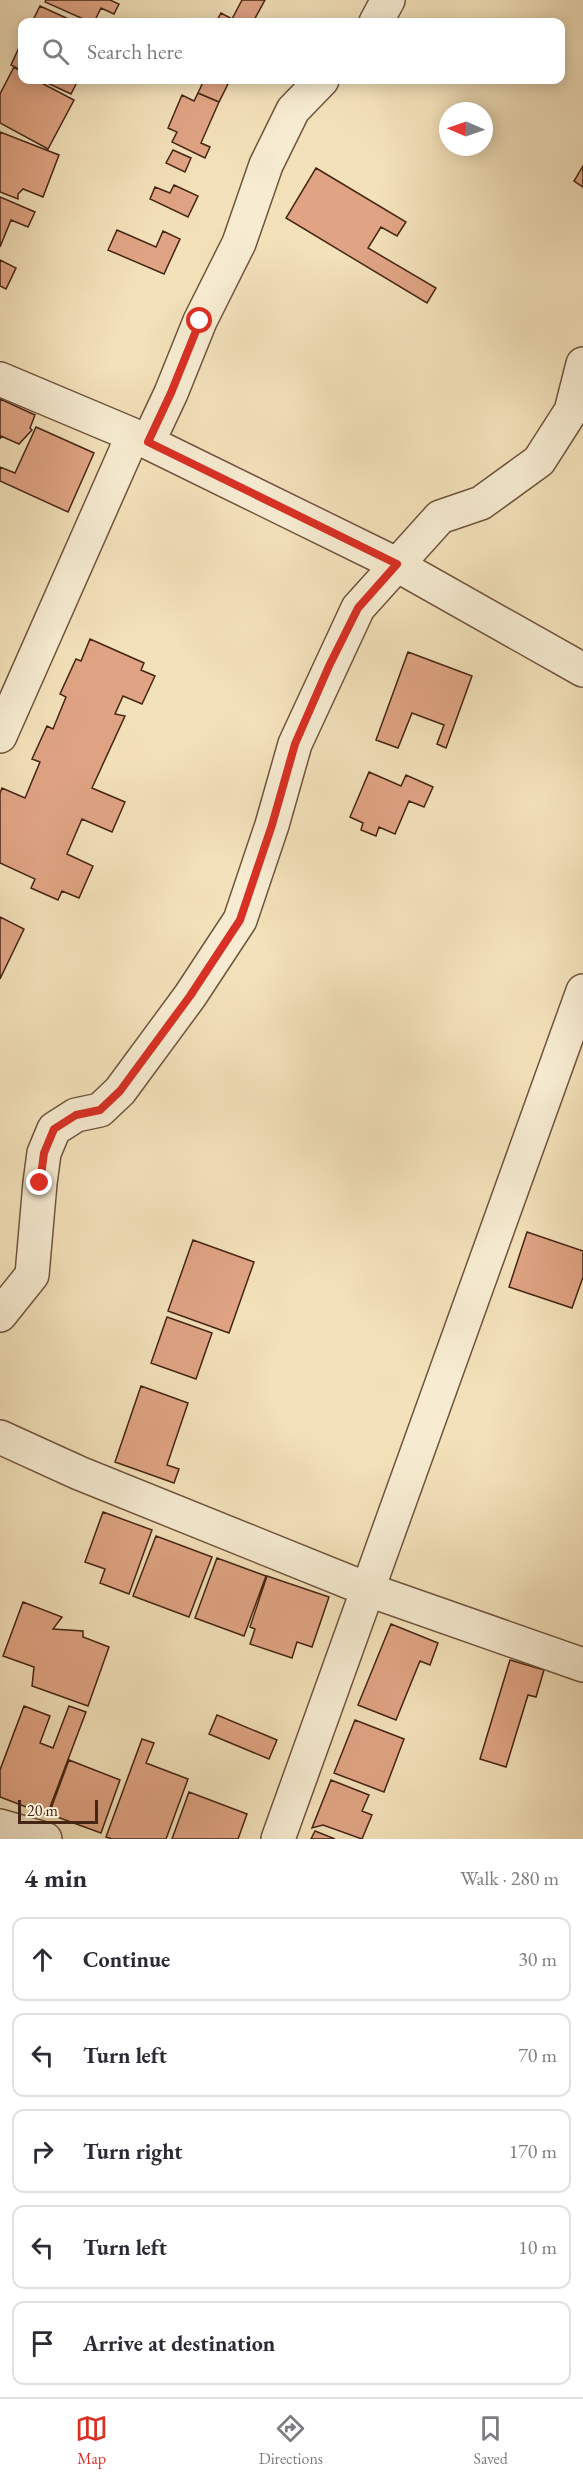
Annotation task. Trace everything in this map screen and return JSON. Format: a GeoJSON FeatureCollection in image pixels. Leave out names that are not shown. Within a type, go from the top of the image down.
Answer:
{"type":"FeatureCollection","features":[{"type":"Feature","properties":{"kind":"street"},"geometry":{"type":"LineString","coordinates":[[378,18],[388,0]]}},
{"type":"Feature","properties":{"kind":"street"},"geometry":{"type":"LineString","coordinates":[[0,736],[140,438],[171,393],[200,321],[239,243],[266,165],[293,110],[318,84]]}},
{"type":"Feature","properties":{"kind":"street"},"geometry":{"type":"LineString","coordinates":[[0,1315],[32,1275],[44,1153],[54,1129],[76,1115],[100,1110],[120,1091],[190,996],[240,920],[272,825],[295,744],[358,608],[440,517],[481,503],[539,461],[571,411],[583,364]]}},
{"type":"Feature","properties":{"kind":"street"},"geometry":{"type":"LineString","coordinates":[[0,379],[140,438],[397,564],[583,670]]}},
{"type":"Feature","properties":{"kind":"street"},"geometry":{"type":"LineString","coordinates":[[278,1839],[583,991]]}},
{"type":"Feature","properties":{"kind":"street"},"geometry":{"type":"LineString","coordinates":[[0,1437],[79,1473],[369,1590],[583,1665]]}},
{"type":"Feature","properties":{"kind":"street"},"geometry":{"type":"LineString","coordinates":[[0,1826],[45,1839]]}},
{"type":"Feature","properties":{"kind":"building"},"geometry":{"type":"Polygon","coordinates":[[[46,0],[110,0],[119,4],[114,14],[101,8],[96,18],[81,18],[45,2],[46,0]]]}},
{"type":"Feature","properties":{"kind":"building"},"geometry":{"type":"Polygon","coordinates":[[[242,0],[265,0],[255,18],[233,18],[242,0]]]}},
{"type":"Feature","properties":{"kind":"building"},"geometry":{"type":"Polygon","coordinates":[[[40,6],[66,18],[34,18],[40,6]]]}},
{"type":"Feature","properties":{"kind":"building"},"geometry":{"type":"Polygon","coordinates":[[[221,13],[230,18],[218,18],[221,13]]]}},
{"type":"Feature","properties":{"kind":"building"},"geometry":{"type":"Polygon","coordinates":[[[18,50],[18,69],[11,65],[18,50]]]}},
{"type":"Feature","properties":{"kind":"building"},"geometry":{"type":"Polygon","coordinates":[[[14,67],[18,70],[18,84],[44,84],[74,100],[48,149],[0,123],[0,94],[14,67]]]}},
{"type":"Feature","properties":{"kind":"building"},"geometry":{"type":"Polygon","coordinates":[[[50,84],[76,84],[71,94],[50,84]]]}},
{"type":"Feature","properties":{"kind":"building"},"geometry":{"type":"Polygon","coordinates":[[[202,84],[228,84],[219,102],[198,93],[202,84]]]}},
{"type":"Feature","properties":{"kind":"building"},"geometry":{"type":"Polygon","coordinates":[[[198,93],[219,102],[201,143],[210,147],[205,158],[172,142],[177,132],[168,128],[182,95],[194,101],[198,93]]]}},
{"type":"Feature","properties":{"kind":"building"},"geometry":{"type":"Polygon","coordinates":[[[0,132],[59,155],[43,197],[23,189],[18,194],[18,199],[0,192],[0,132]]]}},
{"type":"Feature","properties":{"kind":"building"},"geometry":{"type":"Polygon","coordinates":[[[173,150],[191,158],[185,172],[166,163],[173,150]]]}},
{"type":"Feature","properties":{"kind":"building"},"geometry":{"type":"Polygon","coordinates":[[[583,166],[583,187],[574,181],[583,166]]]}},
{"type":"Feature","properties":{"kind":"building"},"geometry":{"type":"Polygon","coordinates":[[[316,168],[406,222],[397,236],[381,227],[368,248],[436,288],[427,303],[286,218],[316,168]]]}},
{"type":"Feature","properties":{"kind":"building"},"geometry":{"type":"Polygon","coordinates":[[[174,185],[198,196],[188,217],[150,199],[155,187],[170,193],[174,185]]]}},
{"type":"Feature","properties":{"kind":"building"},"geometry":{"type":"Polygon","coordinates":[[[0,197],[35,212],[28,227],[11,220],[0,247],[0,197]]]}},
{"type":"Feature","properties":{"kind":"building"},"geometry":{"type":"Polygon","coordinates":[[[117,230],[156,247],[163,231],[180,239],[164,274],[108,250],[117,230]]]}},
{"type":"Feature","properties":{"kind":"building"},"geometry":{"type":"Polygon","coordinates":[[[0,260],[16,268],[6,289],[0,286],[0,260]]]}},
{"type":"Feature","properties":{"kind":"building"},"geometry":{"type":"Polygon","coordinates":[[[0,399],[35,415],[30,428],[32,430],[19,444],[1,436],[0,439],[0,399]]]}},
{"type":"Feature","properties":{"kind":"building"},"geometry":{"type":"Polygon","coordinates":[[[36,427],[94,453],[68,512],[0,481],[0,467],[15,473],[36,427]]]}},
{"type":"Feature","properties":{"kind":"building"},"geometry":{"type":"Polygon","coordinates":[[[90,639],[144,663],[141,670],[155,676],[142,704],[123,696],[115,714],[125,716],[92,788],[125,802],[112,832],[82,819],[67,854],[93,866],[79,898],[62,891],[58,900],[31,888],[35,879],[0,863],[0,793],[2,788],[25,798],[40,762],[32,759],[47,726],[53,729],[66,697],[60,694],[76,659],[81,661],[90,639]]]}},
{"type":"Feature","properties":{"kind":"building"},"geometry":{"type":"Polygon","coordinates":[[[408,652],[472,676],[446,748],[437,744],[444,725],[412,713],[398,748],[376,740],[408,652]]]}},
{"type":"Feature","properties":{"kind":"building"},"geometry":{"type":"Polygon","coordinates":[[[369,772],[401,786],[406,775],[433,787],[424,807],[409,801],[395,834],[379,827],[376,836],[361,830],[363,823],[350,817],[369,772]]]}},
{"type":"Feature","properties":{"kind":"building"},"geometry":{"type":"Polygon","coordinates":[[[0,917],[24,929],[0,979],[0,917]]]}},
{"type":"Feature","properties":{"kind":"building"},"geometry":{"type":"Polygon","coordinates":[[[527,1232],[583,1251],[583,1277],[572,1308],[509,1287],[527,1232]]]}},
{"type":"Feature","properties":{"kind":"building"},"geometry":{"type":"Polygon","coordinates":[[[193,1240],[254,1262],[229,1333],[168,1311],[193,1240]]]}},
{"type":"Feature","properties":{"kind":"building"},"geometry":{"type":"Polygon","coordinates":[[[167,1317],[212,1333],[196,1379],[151,1363],[167,1317]]]}},
{"type":"Feature","properties":{"kind":"building"},"geometry":{"type":"Polygon","coordinates":[[[141,1386],[188,1403],[167,1465],[179,1469],[174,1483],[115,1462],[141,1386]]]}},
{"type":"Feature","properties":{"kind":"building"},"geometry":{"type":"Polygon","coordinates":[[[103,1512],[152,1530],[129,1594],[100,1583],[105,1569],[85,1562],[103,1512]]]}},
{"type":"Feature","properties":{"kind":"building"},"geometry":{"type":"Polygon","coordinates":[[[156,1536],[212,1557],[189,1617],[133,1596],[156,1536]]]}},
{"type":"Feature","properties":{"kind":"building"},"geometry":{"type":"Polygon","coordinates":[[[217,1558],[266,1576],[244,1636],[195,1618],[217,1558]]]}},
{"type":"Feature","properties":{"kind":"building"},"geometry":{"type":"Polygon","coordinates":[[[267,1576],[329,1597],[312,1647],[297,1642],[292,1658],[250,1644],[255,1629],[250,1627],[267,1576]]]}},
{"type":"Feature","properties":{"kind":"building"},"geometry":{"type":"Polygon","coordinates":[[[23,1602],[62,1617],[53,1629],[83,1631],[83,1637],[109,1647],[88,1706],[32,1686],[34,1667],[3,1656],[23,1602]]]}},
{"type":"Feature","properties":{"kind":"building"},"geometry":{"type":"Polygon","coordinates":[[[391,1624],[438,1643],[430,1665],[420,1661],[396,1720],[358,1705],[391,1624]]]}},
{"type":"Feature","properties":{"kind":"building"},"geometry":{"type":"Polygon","coordinates":[[[510,1660],[544,1670],[536,1697],[528,1695],[506,1767],[480,1759],[510,1660]]]}},
{"type":"Feature","properties":{"kind":"building"},"geometry":{"type":"Polygon","coordinates":[[[24,1706],[50,1716],[40,1743],[53,1748],[69,1706],[86,1712],[47,1815],[0,1797],[0,1770],[24,1706]]]}},
{"type":"Feature","properties":{"kind":"building"},"geometry":{"type":"Polygon","coordinates":[[[217,1715],[277,1740],[269,1759],[209,1734],[217,1715]]]}},
{"type":"Feature","properties":{"kind":"building"},"geometry":{"type":"Polygon","coordinates":[[[355,1720],[404,1739],[384,1792],[334,1773],[355,1720]]]}},
{"type":"Feature","properties":{"kind":"building"},"geometry":{"type":"Polygon","coordinates":[[[142,1739],[154,1743],[146,1763],[188,1779],[166,1839],[106,1837],[142,1739]]]}},
{"type":"Feature","properties":{"kind":"building"},"geometry":{"type":"Polygon","coordinates":[[[69,1760],[120,1780],[101,1833],[49,1814],[69,1760]]]}},
{"type":"Feature","properties":{"kind":"building"},"geometry":{"type":"Polygon","coordinates":[[[331,1780],[369,1795],[362,1811],[372,1815],[362,1839],[323,1825],[312,1828],[331,1780]]]}},
{"type":"Feature","properties":{"kind":"building"},"geometry":{"type":"Polygon","coordinates":[[[189,1792],[247,1814],[238,1839],[172,1839],[189,1792]]]}},
{"type":"Feature","properties":{"kind":"building"},"geometry":{"type":"Polygon","coordinates":[[[315,1831],[335,1839],[311,1839],[315,1831]]]}},
{"type":"Feature","properties":{"kind":"route"},"geometry":{"type":"LineString","coordinates":[[40,1183],[44,1153],[54,1129],[76,1115],[100,1110],[120,1091],[190,996],[240,920],[272,825],[295,744],[329,666],[358,608],[397,564],[148,442],[200,321]]}}]}
